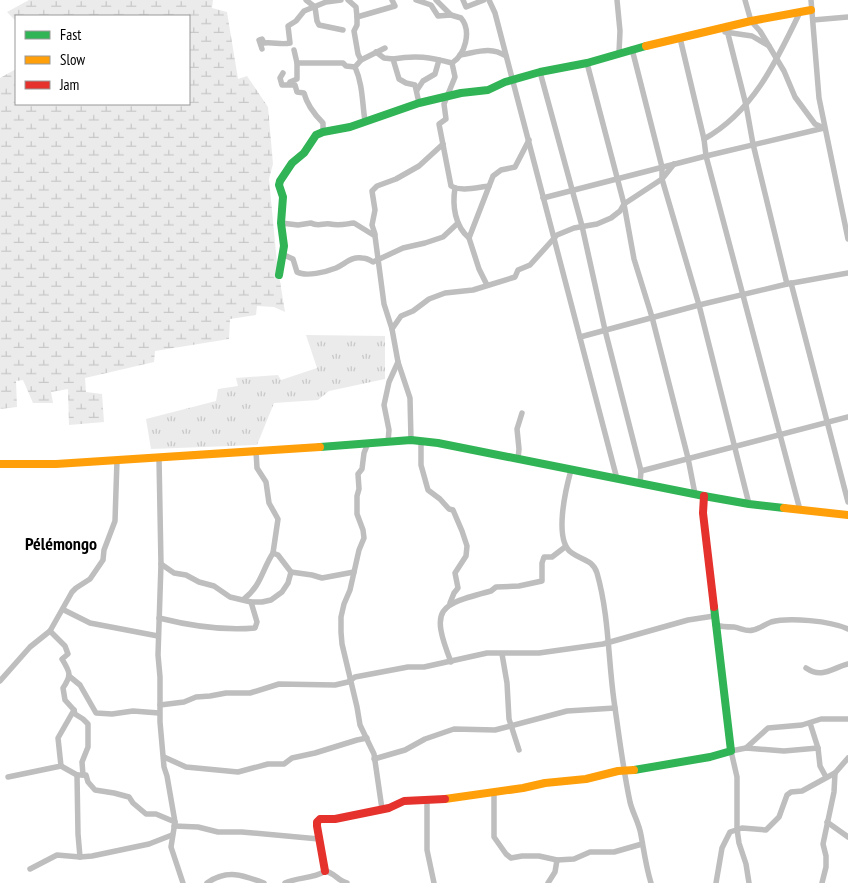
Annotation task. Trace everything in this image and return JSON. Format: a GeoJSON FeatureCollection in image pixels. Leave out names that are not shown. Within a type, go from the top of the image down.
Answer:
{"type":"FeatureCollection","features":[{"type":"Feature","properties":{"kind":"street"},"geometry":{"type":"LineString","coordinates":[[306,0],[315,6],[319,25],[343,30]]}},
{"type":"Feature","properties":{"kind":"street"},"geometry":{"type":"LineString","coordinates":[[262,48],[259,40],[262,39],[264,43],[271,42],[281,45],[290,43],[288,26],[296,21],[304,11],[330,1],[341,0]]}},
{"type":"Feature","properties":{"kind":"street"},"geometry":{"type":"LineString","coordinates":[[348,0],[356,7],[357,25],[354,32],[361,60]]}},
{"type":"Feature","properties":{"kind":"street"},"geometry":{"type":"LineString","coordinates":[[357,17],[395,6],[392,0]]}},
{"type":"Feature","properties":{"kind":"street"},"geometry":{"type":"LineString","coordinates":[[416,0],[431,5],[438,16],[450,15],[461,18],[464,21]]}},
{"type":"Feature","properties":{"kind":"street"},"geometry":{"type":"LineString","coordinates":[[436,0],[450,15]]}},
{"type":"Feature","properties":{"kind":"street"},"geometry":{"type":"LineString","coordinates":[[452,63],[460,55],[466,40],[464,21],[466,7],[463,0]]}},
{"type":"Feature","properties":{"kind":"street"},"geometry":{"type":"LineString","coordinates":[[466,7],[484,0]]}},
{"type":"Feature","properties":{"kind":"street"},"geometry":{"type":"LineString","coordinates":[[490,0],[529,140],[616,479]]}},
{"type":"Feature","properties":{"kind":"street"},"geometry":{"type":"LineString","coordinates":[[617,0],[620,31],[619,52]]}},
{"type":"Feature","properties":{"kind":"street"},"geometry":{"type":"LineString","coordinates":[[745,0],[750,21],[760,31],[784,71],[795,97],[815,124],[824,128]]}},
{"type":"Feature","properties":{"kind":"street"},"geometry":{"type":"LineString","coordinates":[[810,0],[817,86],[848,239]]}},
{"type":"Feature","properties":{"kind":"street"},"geometry":{"type":"LineString","coordinates":[[279,275],[284,255],[284,239],[281,223],[283,197],[279,185],[282,177],[304,153],[312,139],[323,132],[350,127],[419,103],[448,96],[488,90],[512,80],[540,72],[587,63],[619,52],[750,21],[811,10]]}},
{"type":"Feature","properties":{"kind":"street"},"geometry":{"type":"LineString","coordinates":[[704,139],[719,131],[746,105],[776,60],[800,12]]}},
{"type":"Feature","properties":{"kind":"street"},"geometry":{"type":"LineString","coordinates":[[813,20],[848,17]]}},
{"type":"Feature","properties":{"kind":"street"},"geometry":{"type":"LineString","coordinates":[[717,29],[728,34],[752,36],[769,46]]}},
{"type":"Feature","properties":{"kind":"street"},"geometry":{"type":"LineString","coordinates":[[728,34],[746,105],[752,144],[848,502]]}},
{"type":"Feature","properties":{"kind":"street"},"geometry":{"type":"LineString","coordinates":[[680,38],[704,139],[706,156],[800,510]]}},
{"type":"Feature","properties":{"kind":"street"},"geometry":{"type":"LineString","coordinates":[[355,67],[361,60],[385,48]]}},
{"type":"Feature","properties":{"kind":"street"},"geometry":{"type":"LineString","coordinates":[[632,49],[662,167],[662,179],[699,305],[749,504]]}},
{"type":"Feature","properties":{"kind":"street"},"geometry":{"type":"LineString","coordinates":[[289,84],[297,79],[297,63],[294,50]]}},
{"type":"Feature","properties":{"kind":"street"},"geometry":{"type":"LineString","coordinates":[[460,55],[488,50],[497,51],[506,56]]}},
{"type":"Feature","properties":{"kind":"street"},"geometry":{"type":"LineString","coordinates":[[376,52],[384,58],[393,59],[418,56],[452,63]]}},
{"type":"Feature","properties":{"kind":"street"},"geometry":{"type":"LineString","coordinates":[[393,59],[399,79],[415,85],[419,103]]}},
{"type":"Feature","properties":{"kind":"street"},"geometry":{"type":"LineString","coordinates":[[417,90],[423,81],[436,74],[439,60]]}},
{"type":"Feature","properties":{"kind":"street"},"geometry":{"type":"LineString","coordinates":[[297,63],[343,63],[346,66],[355,67]]}},
{"type":"Feature","properties":{"kind":"street"},"geometry":{"type":"LineString","coordinates":[[452,63],[455,77],[444,104],[446,119],[439,124],[451,186],[455,188],[489,186]]}},
{"type":"Feature","properties":{"kind":"street"},"geometry":{"type":"LineString","coordinates":[[587,63],[624,204],[634,259],[652,317],[688,458],[695,494]]}},
{"type":"Feature","properties":{"kind":"street"},"geometry":{"type":"LineString","coordinates":[[355,67],[362,82],[361,93],[364,102],[365,121]]}},
{"type":"Feature","properties":{"kind":"street"},"geometry":{"type":"LineString","coordinates":[[540,72],[582,226],[605,330],[641,471],[640,483]]}},
{"type":"Feature","properties":{"kind":"street"},"geometry":{"type":"LineString","coordinates":[[283,74],[280,78],[282,85],[295,85],[297,92],[304,93],[306,102],[315,116],[323,123],[323,132]]}},
{"type":"Feature","properties":{"kind":"street"},"geometry":{"type":"LineString","coordinates":[[543,198],[752,144],[824,128]]}},
{"type":"Feature","properties":{"kind":"street"},"geometry":{"type":"LineString","coordinates":[[470,238],[493,176],[501,170],[515,168],[529,140]]}},
{"type":"Feature","properties":{"kind":"street"},"geometry":{"type":"LineString","coordinates":[[412,440],[410,398],[398,362],[392,329],[384,304],[379,258],[372,225],[375,210],[372,191],[377,186],[396,180],[419,166],[443,144]]}},
{"type":"Feature","properties":{"kind":"street"},"geometry":{"type":"LineString","coordinates":[[392,329],[401,316],[413,311],[429,299],[445,293],[472,290],[515,278],[518,270],[530,265],[557,235],[582,226],[597,224],[611,218],[620,211],[624,204],[662,179],[674,164]]}},
{"type":"Feature","properties":{"kind":"street"},"geometry":{"type":"LineString","coordinates":[[455,188],[454,204],[458,223],[462,231],[470,238],[479,269],[487,285]]}},
{"type":"Feature","properties":{"kind":"street"},"geometry":{"type":"LineString","coordinates":[[281,223],[298,225],[311,223],[316,226],[354,223],[375,236]]}},
{"type":"Feature","properties":{"kind":"street"},"geometry":{"type":"LineString","coordinates":[[284,255],[293,260],[297,272],[301,274],[322,272],[336,268],[348,260],[361,257],[373,262],[403,248],[443,237],[458,223]]}},
{"type":"Feature","properties":{"kind":"street"},"geometry":{"type":"LineString","coordinates":[[580,337],[742,294],[848,273]]}},
{"type":"Feature","properties":{"kind":"street"},"geometry":{"type":"LineString","coordinates":[[388,442],[389,430],[384,405],[389,382],[398,362]]}},
{"type":"Feature","properties":{"kind":"street"},"geometry":{"type":"LineString","coordinates":[[518,459],[517,428],[522,413]]}},
{"type":"Feature","properties":{"kind":"street"},"geometry":{"type":"LineString","coordinates":[[641,471],[848,417]]}},
{"type":"Feature","properties":{"kind":"street"},"geometry":{"type":"LineString","coordinates":[[0,464],[56,464],[160,458],[412,440],[438,443],[749,504],[848,515]]}},
{"type":"Feature","properties":{"kind":"street"},"geometry":{"type":"LineString","coordinates":[[421,441],[421,466],[428,490],[449,509],[453,510],[467,546],[466,556],[455,573],[458,588],[440,616],[439,622],[442,638],[451,662]]}},
{"type":"Feature","properties":{"kind":"street"},"geometry":{"type":"LineString","coordinates":[[368,443],[364,453],[362,468],[358,474],[357,514],[364,538],[341,616],[342,644],[360,725],[372,748],[382,809]]}},
{"type":"Feature","properties":{"kind":"street"},"geometry":{"type":"LineString","coordinates":[[244,599],[251,594],[263,576],[267,562],[273,553],[278,519],[269,503],[266,482],[257,468],[256,451]]}},
{"type":"Feature","properties":{"kind":"street"},"geometry":{"type":"LineString","coordinates":[[160,458],[159,713],[164,767],[175,824],[172,835],[172,854],[183,883]]}},
{"type":"Feature","properties":{"kind":"street"},"geometry":{"type":"LineString","coordinates":[[0,681],[30,647],[50,631],[76,588],[90,579],[103,560],[104,550],[116,521],[117,460]]}},
{"type":"Feature","properties":{"kind":"street"},"geometry":{"type":"LineString","coordinates":[[571,470],[564,495],[562,517],[565,547],[571,553],[588,560],[595,567],[607,618],[615,708],[630,801],[642,835],[642,844],[651,883]]}},
{"type":"Feature","properties":{"kind":"street"},"geometry":{"type":"LineString","coordinates":[[704,496],[704,527],[715,625],[736,778],[737,829],[749,883]]}},
{"type":"Feature","properties":{"kind":"street"},"geometry":{"type":"LineString","coordinates":[[450,603],[496,588],[542,581],[544,557],[552,557],[565,547]]}},
{"type":"Feature","properties":{"kind":"street"},"geometry":{"type":"LineString","coordinates":[[273,553],[278,555],[291,572],[322,578],[354,572]]}},
{"type":"Feature","properties":{"kind":"street"},"geometry":{"type":"LineString","coordinates":[[161,564],[174,573],[186,575],[198,582],[214,586],[230,597],[251,602],[271,600],[282,592],[288,583],[291,572]]}},
{"type":"Feature","properties":{"kind":"street"},"geometry":{"type":"LineString","coordinates":[[159,618],[200,627],[236,630],[255,628],[257,622],[253,614],[251,602]]}},
{"type":"Feature","properties":{"kind":"street"},"geometry":{"type":"LineString","coordinates":[[64,610],[90,623],[158,636]]}},
{"type":"Feature","properties":{"kind":"street"},"geometry":{"type":"LineString","coordinates":[[160,704],[184,702],[196,697],[226,693],[250,693],[279,684],[335,685],[355,677],[408,667],[424,667],[487,654],[539,653],[608,643],[666,626],[714,616]]}},
{"type":"Feature","properties":{"kind":"street"},"geometry":{"type":"LineString","coordinates":[[715,625],[724,628],[735,627],[754,630],[772,622],[808,621],[834,624],[848,629]]}},
{"type":"Feature","properties":{"kind":"street"},"geometry":{"type":"LineString","coordinates":[[50,631],[65,646],[68,654],[62,659],[69,671],[70,679],[63,688],[65,700],[74,710],[75,714],[88,724],[88,747],[82,762],[80,775],[78,834],[80,858]]}},
{"type":"Feature","properties":{"kind":"street"},"geometry":{"type":"LineString","coordinates":[[502,654],[507,684],[507,709],[519,750]]}},
{"type":"Feature","properties":{"kind":"street"},"geometry":{"type":"LineString","coordinates":[[806,668],[812,672],[822,673],[848,664]]}},
{"type":"Feature","properties":{"kind":"street"},"geometry":{"type":"LineString","coordinates":[[69,676],[80,685],[96,713],[112,714],[133,711],[159,713]]}},
{"type":"Feature","properties":{"kind":"street"},"geometry":{"type":"LineString","coordinates":[[374,760],[406,750],[425,739],[454,729],[494,730],[567,712],[615,708]]}},
{"type":"Feature","properties":{"kind":"street"},"geometry":{"type":"LineString","coordinates":[[61,766],[58,738],[74,710]]}},
{"type":"Feature","properties":{"kind":"street"},"geometry":{"type":"LineString","coordinates":[[746,748],[768,728],[810,723],[822,719],[848,719]]}},
{"type":"Feature","properties":{"kind":"street"},"geometry":{"type":"LineString","coordinates":[[810,723],[818,748],[820,766],[826,778]]}},
{"type":"Feature","properties":{"kind":"street"},"geometry":{"type":"LineString","coordinates":[[164,757],[186,767],[238,772],[268,764],[284,764],[292,758],[367,738]]}},
{"type":"Feature","properties":{"kind":"street"},"geometry":{"type":"LineString","coordinates":[[325,871],[317,826],[319,820],[349,817],[382,809],[404,801],[458,798],[545,783],[586,779],[625,770],[710,757],[746,748],[773,752],[818,748]]}},
{"type":"Feature","properties":{"kind":"street"},"geometry":{"type":"LineString","coordinates":[[716,883],[718,864],[724,842],[730,832],[747,828],[766,830],[779,817],[791,792],[802,791],[835,773],[848,758]]}},
{"type":"Feature","properties":{"kind":"street"},"geometry":{"type":"LineString","coordinates":[[8,777],[61,766],[80,775],[86,775],[88,782],[95,790],[129,797],[132,803],[146,814],[156,814],[175,824],[198,826],[218,832],[242,832],[319,839]]}},
{"type":"Feature","properties":{"kind":"street"},"geometry":{"type":"LineString","coordinates":[[822,883],[826,867],[823,844],[834,792],[835,773]]}},
{"type":"Feature","properties":{"kind":"street"},"geometry":{"type":"LineString","coordinates":[[494,792],[494,837],[511,858],[539,856],[557,860],[577,858],[590,852],[614,852],[642,844]]}},
{"type":"Feature","properties":{"kind":"street"},"geometry":{"type":"LineString","coordinates":[[427,800],[427,850],[434,883]]}},
{"type":"Feature","properties":{"kind":"street"},"geometry":{"type":"LineString","coordinates":[[827,822],[848,837]]}},
{"type":"Feature","properties":{"kind":"street"},"geometry":{"type":"LineString","coordinates":[[30,868],[57,855],[80,858],[149,844],[172,835]]}},
{"type":"Feature","properties":{"kind":"street"},"geometry":{"type":"LineString","coordinates":[[548,883],[555,872],[557,860]]}},
{"type":"Feature","properties":{"kind":"street"},"geometry":{"type":"LineString","coordinates":[[285,883],[301,877],[321,874],[325,871],[335,874],[343,882],[347,883]]}},
{"type":"Feature","properties":{"kind":"street"},"geometry":{"type":"LineString","coordinates":[[207,883],[215,878],[237,874],[264,883]]}},
{"type":"Feature","properties":{"kind":"green space"},"geometry":{"type":"Polygon","coordinates":[[[29,0],[213,0],[212,8],[227,12],[238,79],[247,76],[268,107],[273,164],[269,179],[277,263],[285,312],[274,307],[257,306],[256,315],[230,319],[229,339],[155,351],[154,362],[85,378],[86,392],[102,394],[104,422],[69,425],[68,389],[51,392],[53,403],[33,403],[23,380],[16,381],[17,407],[0,409],[0,78],[15,70],[15,105],[190,105],[190,15],[15,15],[15,20],[7,12],[29,0]]]}},
{"type":"Feature","properties":{"kind":"green space"},"geometry":{"type":"Polygon","coordinates":[[[306,335],[385,336],[385,379],[329,391],[318,400],[274,403],[257,445],[151,449],[146,419],[216,401],[218,389],[238,386],[236,378],[278,375],[281,380],[317,368],[306,335]]]}},
{"type":"Feature","properties":{"kind":"traffic: fast"},"geometry":{"type":"LineString","coordinates":[[279,275],[284,246],[281,223],[283,197],[279,185],[280,181],[292,163],[304,153],[316,135],[350,127],[419,103],[461,93],[488,90],[505,82],[540,72],[587,63],[646,46]]}},
{"type":"Feature","properties":{"kind":"traffic: fast"},"geometry":{"type":"LineString","coordinates":[[320,447],[411,440],[438,443],[704,496],[784,508]]}},
{"type":"Feature","properties":{"kind":"traffic: fast"},"geometry":{"type":"LineString","coordinates":[[634,770],[710,757],[731,751],[714,607]]}},
{"type":"Feature","properties":{"kind":"traffic: slow"},"geometry":{"type":"LineString","coordinates":[[646,46],[751,21],[811,10]]}},
{"type":"Feature","properties":{"kind":"traffic: slow"},"geometry":{"type":"LineString","coordinates":[[0,464],[56,464],[320,447]]}},
{"type":"Feature","properties":{"kind":"traffic: slow"},"geometry":{"type":"LineString","coordinates":[[784,508],[848,515]]}},
{"type":"Feature","properties":{"kind":"traffic: slow"},"geometry":{"type":"LineString","coordinates":[[445,799],[545,783],[586,779],[618,771],[634,770]]}},
{"type":"Feature","properties":{"kind":"traffic: jam"},"geometry":{"type":"LineString","coordinates":[[704,496],[703,513],[714,607]]}},
{"type":"Feature","properties":{"kind":"traffic: jam"},"geometry":{"type":"LineString","coordinates":[[325,871],[317,826],[317,822],[320,819],[335,819],[389,808],[404,801],[445,799]]}},
{"type":"Feature","properties":{"kind":"district","name":"Pélémongo"},"geometry":{"type":"Point","coordinates":[61,544]}}]}
